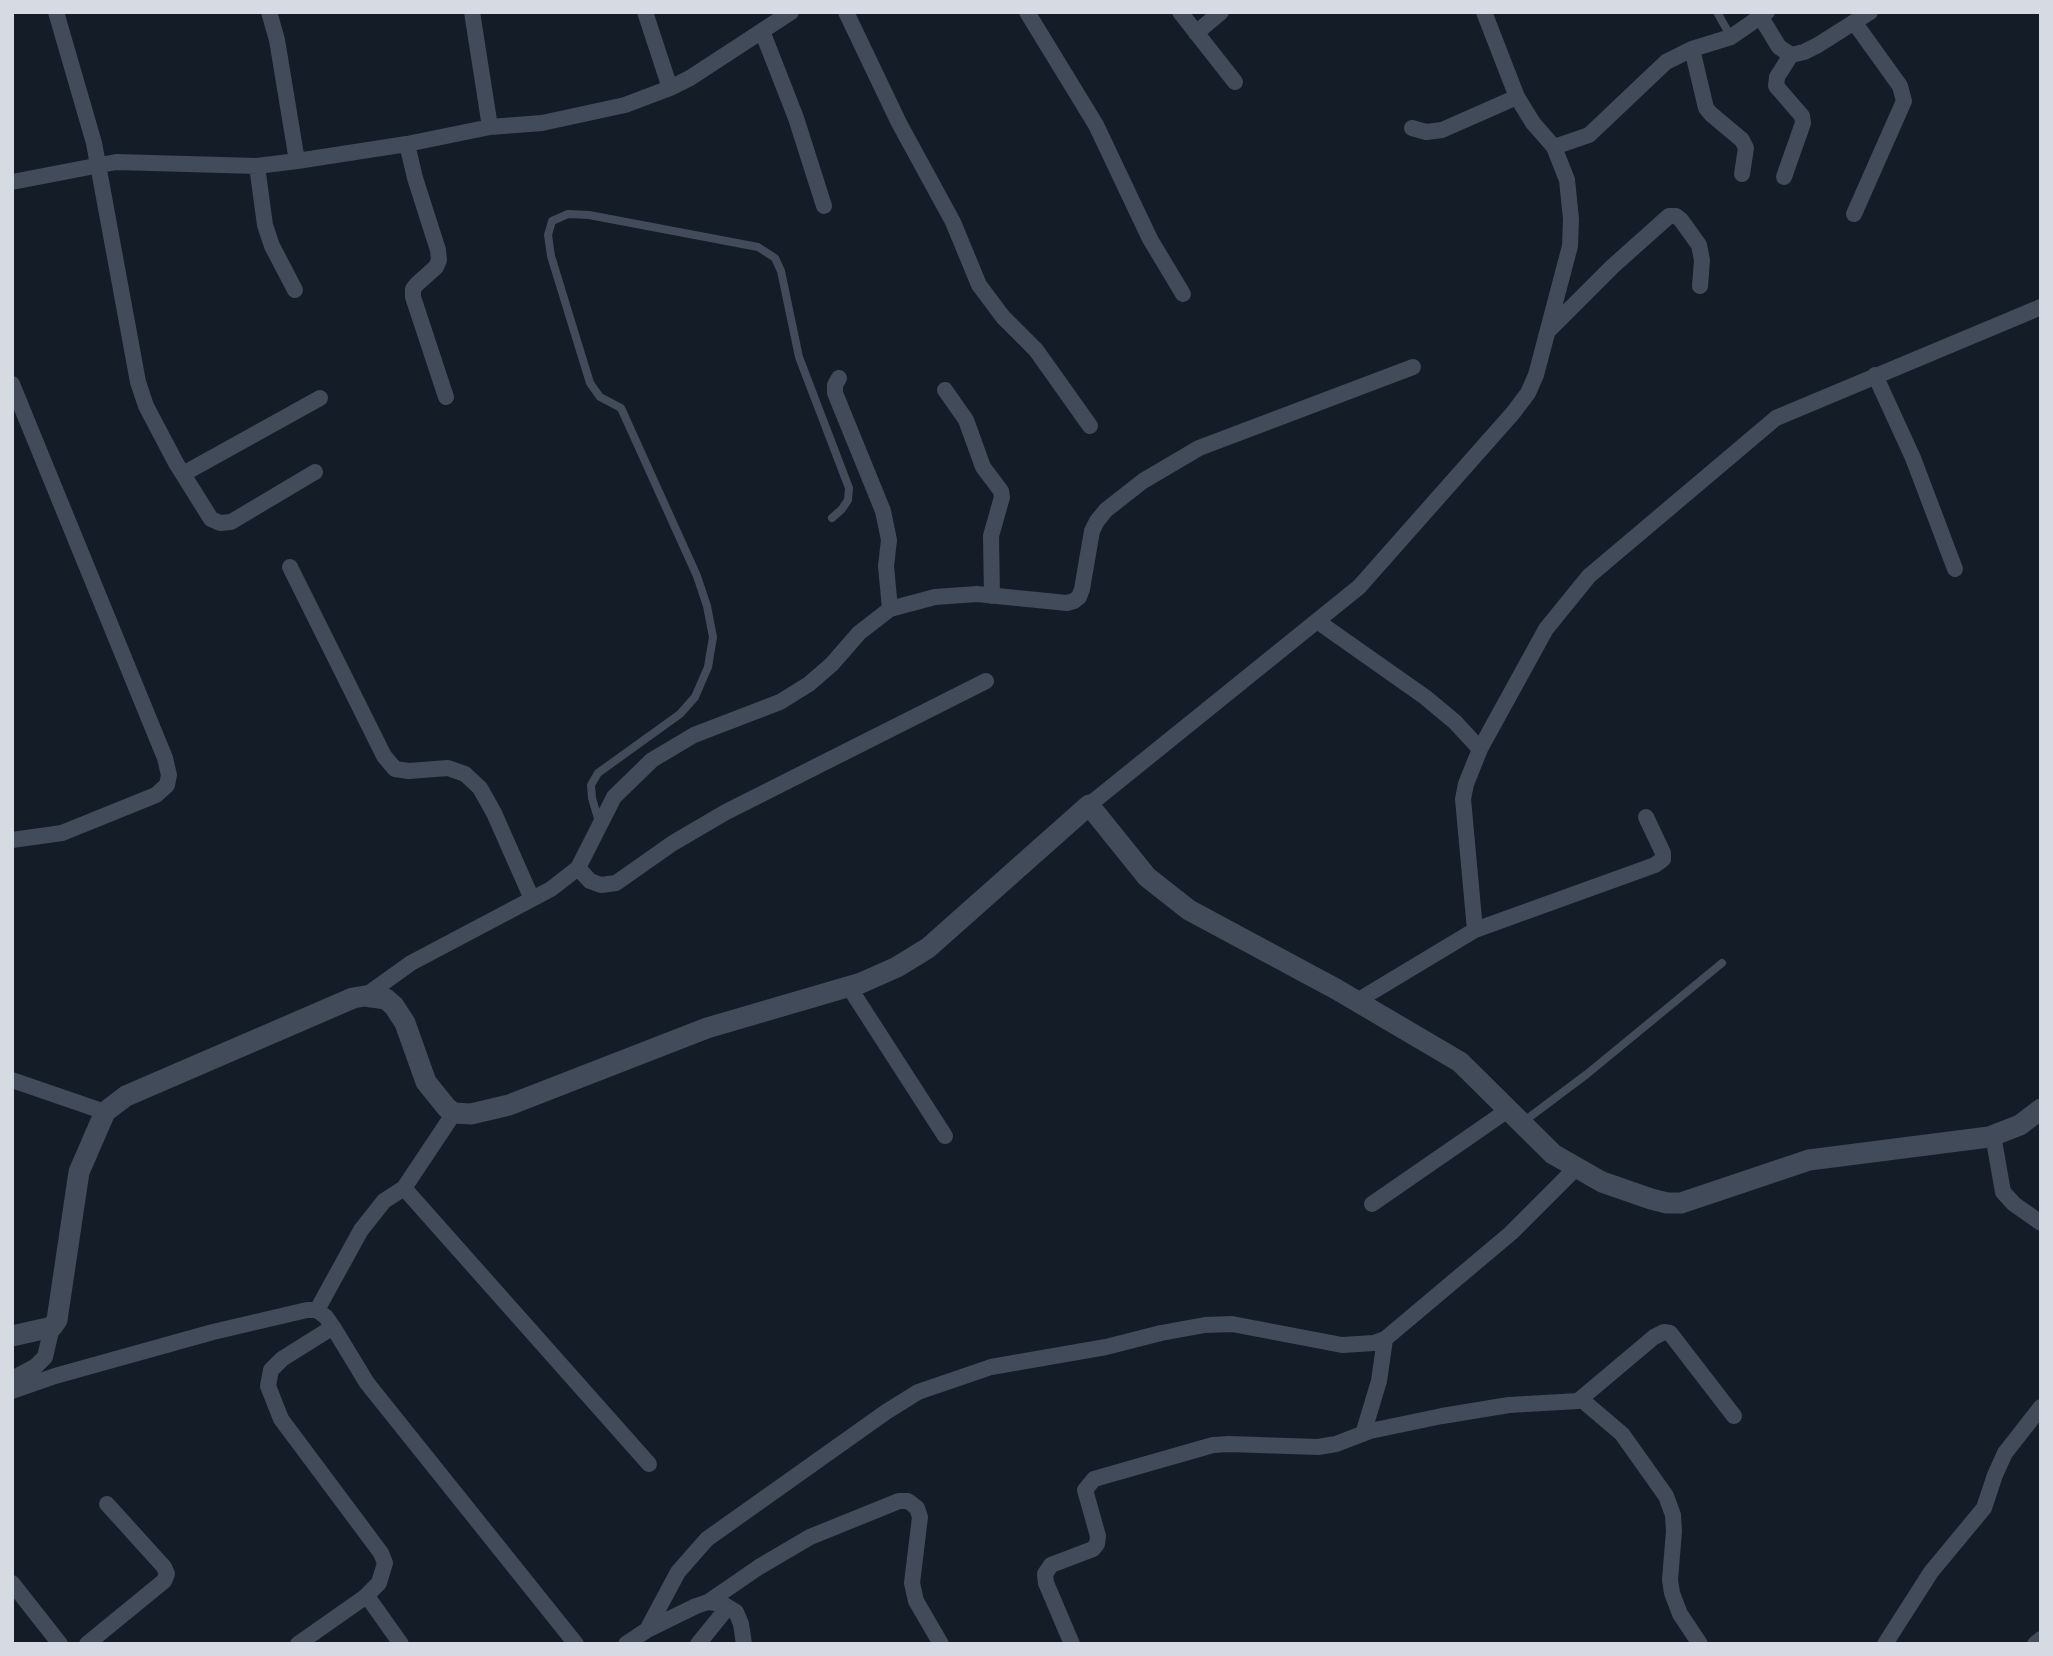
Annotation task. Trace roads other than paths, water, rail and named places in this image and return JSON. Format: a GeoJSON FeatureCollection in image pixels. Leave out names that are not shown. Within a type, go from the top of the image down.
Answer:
{"type":"FeatureCollection","features":[{"type":"Feature","properties":{"kind":"street"},"geometry":{"type":"LineString","coordinates":[[56,12],[94,143],[138,382],[146,406],[183,474],[211,519],[220,523],[231,522],[315,472]]}},
{"type":"Feature","properties":{"kind":"street"},"geometry":{"type":"LineString","coordinates":[[269,12],[277,40],[297,161]]}},
{"type":"Feature","properties":{"kind":"street"},"geometry":{"type":"LineString","coordinates":[[472,12],[489,127]]}},
{"type":"Feature","properties":{"kind":"street"},"geometry":{"type":"LineString","coordinates":[[645,12],[670,88]]}},
{"type":"Feature","properties":{"kind":"street"},"geometry":{"type":"LineString","coordinates":[[12,182],[116,162],[257,166],[407,144],[489,127],[542,123],[566,118],[625,105],[670,88],[791,12]]}},
{"type":"Feature","properties":{"kind":"street"},"geometry":{"type":"LineString","coordinates":[[846,12],[899,123],[953,222],[979,285],[1003,317],[1036,350],[1090,426]]}},
{"type":"Feature","properties":{"kind":"street"},"geometry":{"type":"LineString","coordinates":[[1027,12],[1096,125],[1150,239],[1183,294]]}},
{"type":"Feature","properties":{"kind":"street"},"geometry":{"type":"LineString","coordinates":[[1180,12],[1236,82]]}},
{"type":"Feature","properties":{"kind":"street"},"geometry":{"type":"LineString","coordinates":[[1196,33],[1221,12]]}},
{"type":"Feature","properties":{"kind":"street"},"geometry":{"type":"LineString","coordinates":[[12,1378],[36,1366],[45,1357],[61,1304],[79,1172],[106,1112],[126,1096],[353,998],[377,996],[394,1006],[405,1023],[426,1082],[454,1113],[471,1114],[509,1105],[707,1028],[849,987],[897,967],[928,948],[1089,805],[1359,587],[1528,393],[1536,375],[1570,246],[1571,219],[1567,180],[1554,147],[1533,123],[1517,97],[1483,12]]}},
{"type":"Feature","properties":{"kind":"street"},"geometry":{"type":"LineString","coordinates":[[1554,147],[1589,135],[1666,62],[1692,49],[1731,37],[1764,14],[1779,47],[1791,54],[1804,52],[1818,45],[1870,12]]}},
{"type":"Feature","properties":{"kind":"street"},"geometry":{"type":"LineString","coordinates":[[1854,22],[1900,86],[1904,102],[1854,214]]}},
{"type":"Feature","properties":{"kind":"street"},"geometry":{"type":"LineString","coordinates":[[762,31],[796,118],[824,206]]}},
{"type":"Feature","properties":{"kind":"street"},"geometry":{"type":"LineString","coordinates":[[1692,49],[1706,107],[1742,139],[1746,148],[1742,174]]}},
{"type":"Feature","properties":{"kind":"street"},"geometry":{"type":"LineString","coordinates":[[1784,177],[1803,123],[1802,116],[1776,86],[1777,77],[1791,54]]}},
{"type":"Feature","properties":{"kind":"street"},"geometry":{"type":"LineString","coordinates":[[1412,128],[1426,132],[1442,130],[1517,97]]}},
{"type":"Feature","properties":{"kind":"street"},"geometry":{"type":"LineString","coordinates":[[407,144],[439,260],[436,267],[413,289],[413,297],[446,397]]}},
{"type":"Feature","properties":{"kind":"street"},"geometry":{"type":"LineString","coordinates":[[257,166],[265,225],[272,246],[295,290]]}},
{"type":"Feature","properties":{"kind":"street"},"geometry":{"type":"LineString","coordinates":[[1548,331],[1669,216],[1676,216],[1681,220],[1699,245],[1702,260],[1700,286]]}},
{"type":"Feature","properties":{"kind":"street"},"geometry":{"type":"LineString","coordinates":[[1475,930],[1465,784],[1480,749],[1546,629],[1589,576],[1776,418],[2041,307]]}},
{"type":"Feature","properties":{"kind":"street"},"geometry":{"type":"LineString","coordinates":[[365,996],[411,963],[551,889],[578,868],[614,797],[652,760],[694,735],[780,702],[809,684],[832,664],[859,633],[890,609],[935,597],[977,594],[1066,603],[1074,601],[1082,589],[1092,531],[1097,521],[1114,503],[1143,481],[1199,449],[1413,366]]}},
{"type":"Feature","properties":{"kind":"street"},"geometry":{"type":"LineString","coordinates":[[1875,375],[1913,458],[1955,569]]}},
{"type":"Feature","properties":{"kind":"street"},"geometry":{"type":"LineString","coordinates":[[839,378],[835,393],[883,511],[888,540],[887,582],[890,609]]}},
{"type":"Feature","properties":{"kind":"street"},"geometry":{"type":"LineString","coordinates":[[12,384],[165,758],[169,775],[166,785],[156,795],[62,833],[12,840]]}},
{"type":"Feature","properties":{"kind":"street"},"geometry":{"type":"LineString","coordinates":[[946,390],[966,420],[983,467],[1001,491],[1002,497],[991,536],[992,596]]}},
{"type":"Feature","properties":{"kind":"street"},"geometry":{"type":"LineString","coordinates":[[183,474],[320,398]]}},
{"type":"Feature","properties":{"kind":"street"},"geometry":{"type":"LineString","coordinates":[[290,567],[384,756],[395,769],[410,771],[447,768],[465,774],[480,788],[532,899]]}},
{"type":"Feature","properties":{"kind":"street"},"geometry":{"type":"LineString","coordinates":[[1317,621],[1425,697],[1455,722],[1480,749]]}},
{"type":"Feature","properties":{"kind":"street"},"geometry":{"type":"LineString","coordinates":[[578,868],[590,881],[601,885],[616,883],[673,843],[726,812],[986,681]]}},
{"type":"Feature","properties":{"kind":"street"},"geometry":{"type":"LineString","coordinates":[[1089,805],[1147,877],[1189,910],[1357,1001],[1460,1062],[1553,1154],[1575,1169],[1602,1182],[1651,1199],[1681,1203],[1809,1160],[1993,1135],[2020,1125],[2041,1109]]}},
{"type":"Feature","properties":{"kind":"street"},"geometry":{"type":"LineString","coordinates":[[1357,1001],[1475,930],[1655,865],[1663,859],[1663,853],[1646,817]]}},
{"type":"Feature","properties":{"kind":"street"},"geometry":{"type":"LineString","coordinates":[[849,987],[946,1136]]}},
{"type":"Feature","properties":{"kind":"street"},"geometry":{"type":"LineString","coordinates":[[12,1080],[106,1112]]}},
{"type":"Feature","properties":{"kind":"street"},"geometry":{"type":"LineString","coordinates":[[317,1310],[361,1230],[384,1201],[404,1188],[454,1113]]}},
{"type":"Feature","properties":{"kind":"street"},"geometry":{"type":"LineString","coordinates":[[1372,1204],[1515,1117]]}},
{"type":"Feature","properties":{"kind":"street"},"geometry":{"type":"LineString","coordinates":[[1993,1135],[2003,1192],[2014,1204],[2041,1223]]}},
{"type":"Feature","properties":{"kind":"street"},"geometry":{"type":"LineString","coordinates":[[647,1630],[678,1572],[707,1539],[918,1392],[991,1367],[1106,1347],[1205,1325],[1232,1324],[1342,1345],[1362,1345],[1385,1339],[1511,1233],[1575,1169]]}},
{"type":"Feature","properties":{"kind":"street"},"geometry":{"type":"LineString","coordinates":[[404,1188],[649,1464]]}},
{"type":"Feature","properties":{"kind":"street"},"geometry":{"type":"LineString","coordinates":[[12,1391],[55,1376],[213,1332],[317,1310],[327,1317],[367,1383],[576,1644]]}},
{"type":"Feature","properties":{"kind":"street"},"geometry":{"type":"LineString","coordinates":[[298,1644],[367,1596],[379,1583],[385,1563],[381,1553],[281,1419],[268,1386],[271,1370],[282,1359],[333,1327]]}},
{"type":"Feature","properties":{"kind":"street"},"geometry":{"type":"LineString","coordinates":[[12,1336],[52,1328]]}},
{"type":"Feature","properties":{"kind":"street"},"geometry":{"type":"LineString","coordinates":[[1072,1644],[1046,1583],[1045,1574],[1051,1565],[1093,1549],[1097,1544],[1098,1536],[1085,1495],[1087,1485],[1094,1479],[1213,1445],[1318,1447],[1442,1416],[1509,1405],[1583,1400],[1654,1337],[1664,1332],[1670,1333],[1734,1416]]}},
{"type":"Feature","properties":{"kind":"street"},"geometry":{"type":"LineString","coordinates":[[1363,1434],[1379,1381],[1385,1339]]}},
{"type":"Feature","properties":{"kind":"street"},"geometry":{"type":"LineString","coordinates":[[1583,1400],[1622,1434],[1666,1496],[1673,1515],[1674,1531],[1670,1580],[1672,1593],[1680,1614],[1700,1644]]}},
{"type":"Feature","properties":{"kind":"street"},"geometry":{"type":"LineString","coordinates":[[1888,1643],[1931,1572],[1984,1508],[2005,1453],[2041,1406]]}},
{"type":"Feature","properties":{"kind":"street"},"geometry":{"type":"LineString","coordinates":[[626,1644],[647,1630],[708,1602],[759,1567],[810,1537],[899,1501],[908,1501],[917,1508],[920,1517],[912,1583],[916,1601],[942,1644]]}},
{"type":"Feature","properties":{"kind":"street"},"geometry":{"type":"LineString","coordinates":[[87,1644],[164,1581],[166,1574],[164,1567],[107,1504]]}},
{"type":"Feature","properties":{"kind":"street"},"geometry":{"type":"LineString","coordinates":[[12,1583],[60,1644]]}},
{"type":"Feature","properties":{"kind":"street"},"geometry":{"type":"LineString","coordinates":[[367,1596],[401,1644]]}},
{"type":"Feature","properties":{"kind":"street"},"geometry":{"type":"LineString","coordinates":[[708,1602],[723,1604],[736,1612],[744,1644]]}},
{"type":"Feature","properties":{"kind":"street"},"geometry":{"type":"LineString","coordinates":[[698,1644],[728,1607]]}},
{"type":"Feature","properties":{"kind":"street"},"geometry":{"type":"LineString","coordinates":[[2035,1644],[2041,1639]]}},
{"type":"Feature","properties":{"kind":"lane"},"geometry":{"type":"LineString","coordinates":[[1717,12],[1731,37]]}},
{"type":"Feature","properties":{"kind":"lane"},"geometry":{"type":"LineString","coordinates":[[600,825],[591,785],[598,773],[680,714],[695,697],[708,667],[713,637],[697,576],[621,408],[600,397],[590,383],[551,256],[548,235],[552,220],[568,214],[589,215],[758,247],[775,258],[781,271],[799,357],[849,488],[848,500],[832,518]]}},
{"type":"Feature","properties":{"kind":"lane"},"geometry":{"type":"LineString","coordinates":[[1515,1117],[1587,1074],[1722,963]]}}]}
